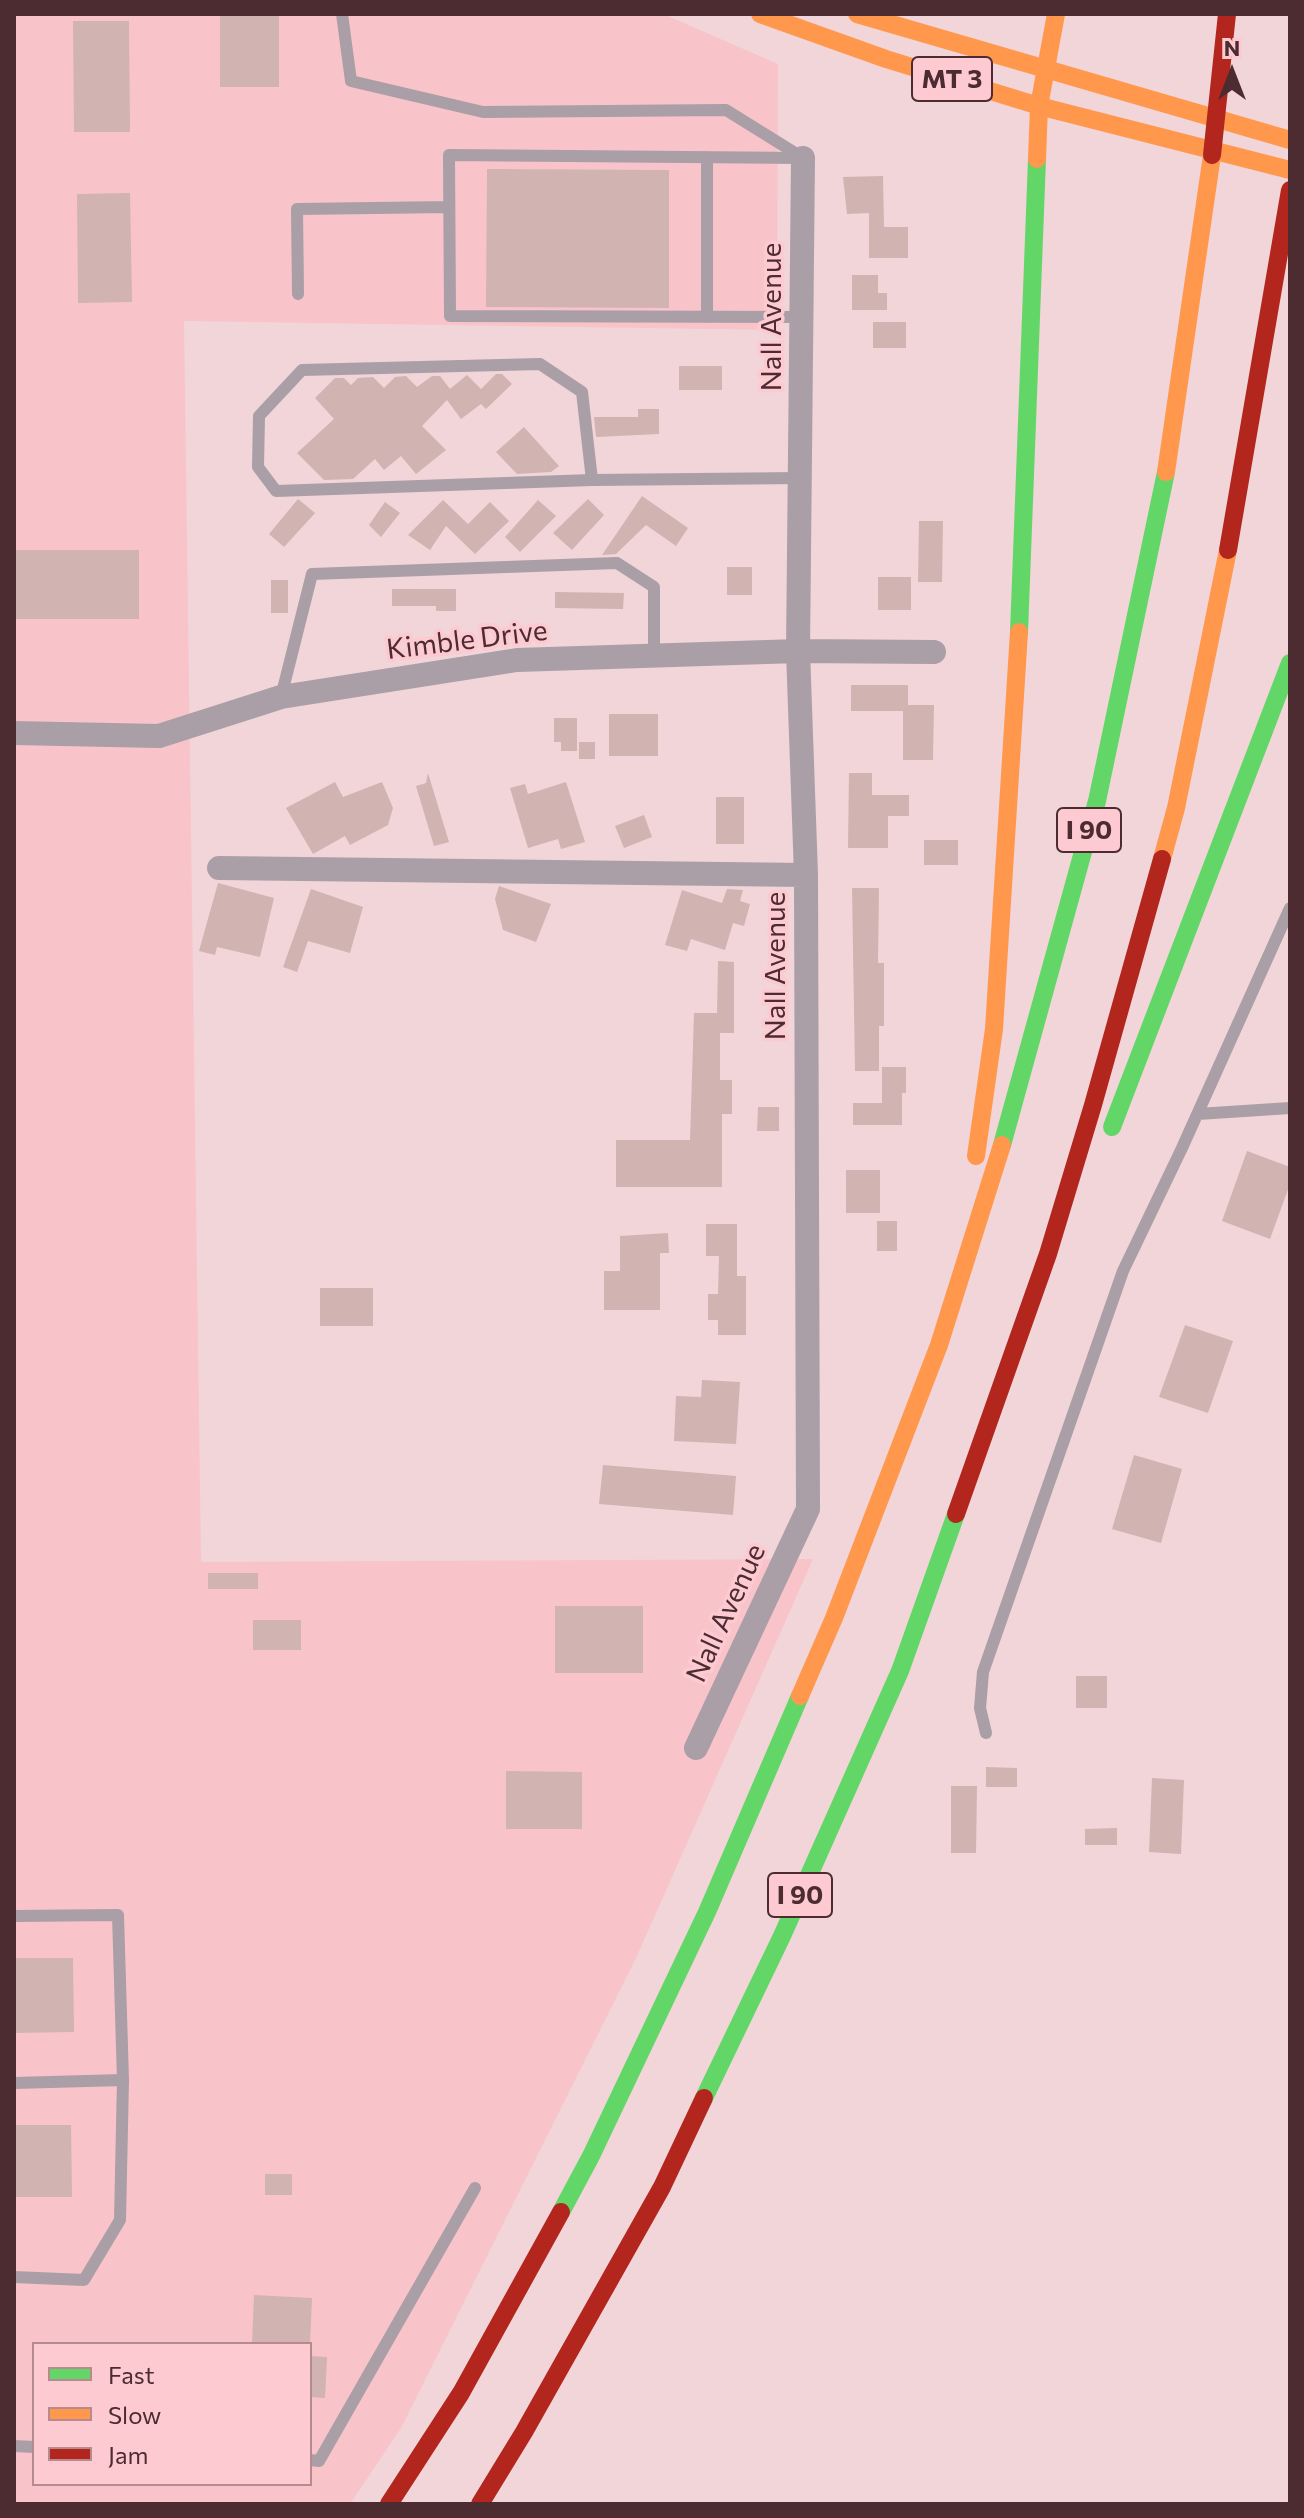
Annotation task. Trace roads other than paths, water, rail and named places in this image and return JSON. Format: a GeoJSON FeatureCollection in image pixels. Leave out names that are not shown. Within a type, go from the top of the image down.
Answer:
{"type":"FeatureCollection","features":[{"type":"Feature","properties":{"kind":"main road","name":"MT 3"},"geometry":{"type":"LineString","coordinates":[[760,14],[886,59],[1039,106],[1290,170]]}},
{"type":"Feature","properties":{"kind":"main road","name":"MT 3"},"geometry":{"type":"LineString","coordinates":[[857,14],[1290,140]]}},
{"type":"Feature","properties":{"kind":"main road"},"geometry":{"type":"LineString","coordinates":[[970,1181],[975,1166],[994,1029],[1023,557],[1039,106],[1056,14]]}},
{"type":"Feature","properties":{"kind":"main road","name":"I 90"},"geometry":{"type":"LineString","coordinates":[[389,2504],[461,2393],[591,2156],[707,1912],[834,1618],[944,1330],[1018,1093],[1097,801],[1162,496],[1208,198],[1227,14]]}},
{"type":"Feature","properties":{"kind":"main road","name":"I 90"},"geometry":{"type":"LineString","coordinates":[[480,2504],[662,2187],[782,1936],[900,1671],[1048,1254],[1176,808],[1236,510],[1290,190]]}},
{"type":"Feature","properties":{"kind":"main road"},"geometry":{"type":"LineString","coordinates":[[1107,1141],[1290,663]]}},
{"type":"Feature","properties":{"kind":"main road"},"geometry":{"type":"LineString","coordinates":[[1048,1254],[1088,1185]]}},
{"type":"Feature","properties":{"kind":"main road"},"geometry":{"type":"LineString","coordinates":[[834,1618],[918,1347]]}},
{"type":"Feature","properties":{"kind":"street","name":"Nall Avenue"},"geometry":{"type":"LineString","coordinates":[[696,1748],[808,1509],[806,875],[798,651],[803,158]]}},
{"type":"Feature","properties":{"kind":"street","name":"Kimble Drive"},"geometry":{"type":"LineString","coordinates":[[14,733],[159,736],[281,697],[517,660],[798,651],[934,652]]}},
{"type":"Feature","properties":{"kind":"street"},"geometry":{"type":"LineString","coordinates":[[219,868],[806,875]]}},
{"type":"Feature","properties":{"kind":"lane"},"geometry":{"type":"LineString","coordinates":[[342,14],[351,81],[483,112],[726,110],[803,158]]}},
{"type":"Feature","properties":{"kind":"lane"},"geometry":{"type":"LineString","coordinates":[[802,317],[450,316],[449,155],[803,158]]}},
{"type":"Feature","properties":{"kind":"lane"},"geometry":{"type":"LineString","coordinates":[[707,157],[707,317]]}},
{"type":"Feature","properties":{"kind":"lane"},"geometry":{"type":"LineString","coordinates":[[298,294],[297,209],[449,207]]}},
{"type":"Feature","properties":{"kind":"lane"},"geometry":{"type":"LineString","coordinates":[[592,480],[582,392],[540,364],[302,370],[259,416],[258,467],[276,491],[592,480],[802,478]]}},
{"type":"Feature","properties":{"kind":"lane"},"geometry":{"type":"LineString","coordinates":[[281,697],[312,574],[617,563],[654,587],[654,656]]}},
{"type":"Feature","properties":{"kind":"lane"},"geometry":{"type":"LineString","coordinates":[[986,1733],[980,1708],[983,1672],[1123,1271],[1198,1114],[1290,908]]}},
{"type":"Feature","properties":{"kind":"lane"},"geometry":{"type":"LineString","coordinates":[[1198,1114],[1290,1108]]}},
{"type":"Feature","properties":{"kind":"lane"},"geometry":{"type":"LineString","coordinates":[[14,1916],[118,1915],[123,2080],[120,2220],[84,2280],[14,2277]]}},
{"type":"Feature","properties":{"kind":"lane"},"geometry":{"type":"LineString","coordinates":[[14,2083],[123,2080]]}},
{"type":"Feature","properties":{"kind":"lane"},"geometry":{"type":"LineString","coordinates":[[312,2460],[319,2461],[475,2188]]}}]}
